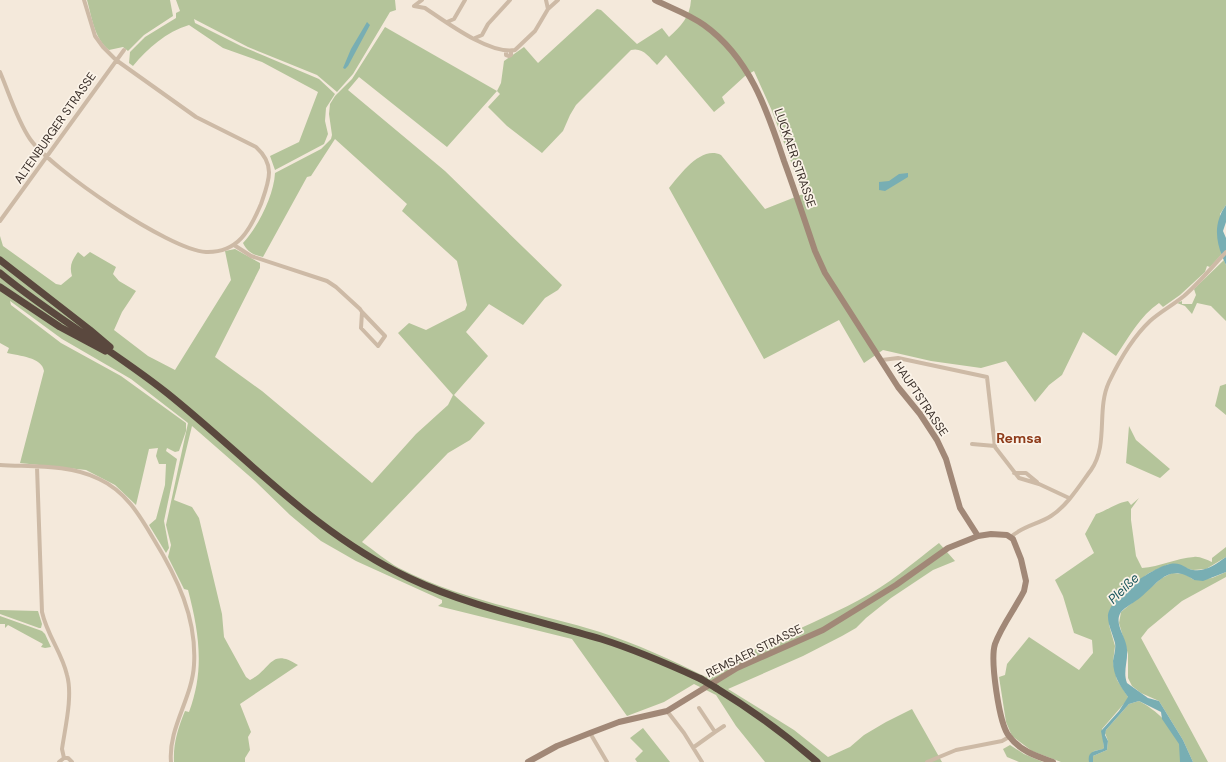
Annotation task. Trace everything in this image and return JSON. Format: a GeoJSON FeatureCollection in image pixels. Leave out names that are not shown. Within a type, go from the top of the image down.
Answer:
{"type":"FeatureCollection","features":[{"type":"Feature","properties":{"kind":"highway"},"geometry":{"type":"LineString","coordinates":[[0,260],[101,339],[116,355]]}},
{"type":"Feature","properties":{"kind":"highway"},"geometry":{"type":"LineString","coordinates":[[1,273],[34,299],[116,355],[194,415],[325,529],[366,556],[431,589],[462,600],[621,646],[655,658],[700,679],[759,715],[817,762]]}},
{"type":"Feature","properties":{"kind":"highway"},"geometry":{"type":"LineString","coordinates":[[0,287],[69,333],[100,349],[116,355]]}},
{"type":"Feature","properties":{"kind":"street"},"geometry":{"type":"LineString","coordinates":[[0,72],[28,135],[48,157],[94,194],[140,224],[174,242],[206,252],[234,245],[250,229],[257,213],[269,182],[270,170],[267,160],[256,146],[196,117],[116,60],[103,47],[95,36],[84,0]]}},
{"type":"Feature","properties":{"kind":"street"},"geometry":{"type":"LineString","coordinates":[[425,8],[423,0],[414,6],[425,8],[483,43],[505,51],[511,51],[515,50],[536,32],[548,9],[558,0]]}},
{"type":"Feature","properties":{"kind":"street"},"geometry":{"type":"LineString","coordinates":[[447,22],[454,19],[465,0]]}},
{"type":"Feature","properties":{"kind":"street"},"geometry":{"type":"LineString","coordinates":[[483,43],[482,35],[488,24],[510,0]]}},
{"type":"Feature","properties":{"kind":"street"},"geometry":{"type":"LineString","coordinates":[[546,0],[548,9]]}},
{"type":"Feature","properties":{"kind":"street","name":"LUCKAER STRASSE"},"geometry":{"type":"LineString","coordinates":[[655,0],[680,11],[704,25],[736,56],[752,80],[769,114],[818,256],[825,272],[878,355]]}},
{"type":"Feature","properties":{"kind":"street"},"geometry":{"type":"LineString","coordinates":[[454,19],[455,27]]}},
{"type":"Feature","properties":{"kind":"street"},"geometry":{"type":"LineString","coordinates":[[475,38],[482,35]]}},
{"type":"Feature","properties":{"kind":"street","name":"ALTENBURGER STRASSE"},"geometry":{"type":"LineString","coordinates":[[0,225],[1,220],[124,50]]}},
{"type":"Feature","properties":{"kind":"street"},"geometry":{"type":"LineString","coordinates":[[234,245],[251,256],[327,281],[336,287],[362,312],[385,336],[378,346],[361,328],[362,312]]}},
{"type":"Feature","properties":{"kind":"street"},"geometry":{"type":"LineString","coordinates":[[1011,537],[1018,531],[1052,515],[1069,498],[1097,459],[1100,448],[1103,398],[1120,361],[1137,335],[1150,321],[1184,295],[1226,252]]}},
{"type":"Feature","properties":{"kind":"street","name":"HAUPTSTRASSE"},"geometry":{"type":"LineString","coordinates":[[878,355],[898,387],[920,414],[936,440],[946,459],[960,508],[978,536]]}},
{"type":"Feature","properties":{"kind":"street"},"geometry":{"type":"LineString","coordinates":[[882,360],[898,358],[987,377],[995,446],[1019,478],[1039,484],[1069,498]]}},
{"type":"Feature","properties":{"kind":"street"},"geometry":{"type":"LineString","coordinates":[[972,444],[995,446]]}},
{"type":"Feature","properties":{"kind":"street"},"geometry":{"type":"LineString","coordinates":[[0,465],[38,467],[79,472],[100,479],[118,491],[137,511],[168,562],[180,585],[192,628],[195,651],[190,691],[173,738],[171,762]]}},
{"type":"Feature","properties":{"kind":"street"},"geometry":{"type":"LineString","coordinates":[[38,467],[42,612],[47,629],[65,669],[69,682],[62,749],[64,758]]}},
{"type":"Feature","properties":{"kind":"street"},"geometry":{"type":"LineString","coordinates":[[1014,473],[1026,473],[1039,484]]}},
{"type":"Feature","properties":{"kind":"street"},"geometry":{"type":"LineString","coordinates":[[978,536],[991,534],[1007,535],[1011,537],[1016,544],[1026,581],[1020,600],[996,642],[993,661],[1003,725],[1009,737],[1018,746],[1029,753],[1053,762]]}},
{"type":"Feature","properties":{"kind":"street","name":"REMSAER STRASSE"},"geometry":{"type":"LineString","coordinates":[[528,762],[556,746],[590,732],[619,722],[667,711],[737,668],[790,646],[856,610],[896,585],[948,548],[978,536]]}},
{"type":"Feature","properties":{"kind":"street"},"geometry":{"type":"LineString","coordinates":[[699,708],[715,732]]}},
{"type":"Feature","properties":{"kind":"street"},"geometry":{"type":"LineString","coordinates":[[667,711],[694,747],[702,762]]}},
{"type":"Feature","properties":{"kind":"street"},"geometry":{"type":"LineString","coordinates":[[694,747],[724,726]]}},
{"type":"Feature","properties":{"kind":"street"},"geometry":{"type":"LineString","coordinates":[[590,732],[607,762]]}},
{"type":"Feature","properties":{"kind":"street"},"geometry":{"type":"LineString","coordinates":[[927,762],[956,750],[1002,741],[1009,737]]}},
{"type":"Feature","properties":{"kind":"street"},"geometry":{"type":"LineString","coordinates":[[59,762],[64,758]]}},
{"type":"Feature","properties":{"kind":"street"},"geometry":{"type":"LineString","coordinates":[[64,758],[68,758],[72,762]]}},
{"type":"Feature","properties":{"kind":"green space"},"geometry":{"type":"Polygon","coordinates":[[[87,0],[170,0],[173,16],[144,35],[128,51],[123,47],[109,50],[97,34],[87,0]]]}},
{"type":"Feature","properties":{"kind":"green space"},"geometry":{"type":"Polygon","coordinates":[[[176,0],[395,0],[396,10],[390,12],[353,74],[337,92],[317,75],[248,47],[194,19],[195,23],[241,46],[319,79],[335,94],[326,108],[325,121],[328,134],[324,144],[275,170],[270,156],[299,142],[318,92],[262,62],[223,48],[189,25],[165,36],[158,41],[133,66],[129,63],[130,52],[145,37],[176,18],[176,13],[180,11],[176,0]]]}},
{"type":"Feature","properties":{"kind":"green space"},"geometry":{"type":"Polygon","coordinates":[[[691,0],[1226,0],[1226,205],[1220,214],[1221,255],[1210,267],[1207,266],[1205,272],[1180,295],[1163,307],[1159,303],[1152,308],[1135,327],[1116,356],[1083,332],[1062,375],[1049,385],[1035,402],[1006,361],[981,368],[931,361],[883,350],[864,363],[839,320],[764,359],[669,188],[692,163],[706,154],[713,153],[721,155],[765,209],[803,194],[772,111],[754,71],[745,76],[722,97],[725,103],[714,112],[666,55],[657,65],[642,51],[635,49],[631,50],[576,105],[563,131],[542,153],[507,126],[488,107],[500,94],[497,91],[501,83],[504,61],[524,47],[538,63],[597,9],[601,10],[637,44],[662,28],[669,37],[687,16],[691,0]]]}},
{"type":"Feature","properties":{"kind":"green space"},"geometry":{"type":"Polygon","coordinates":[[[385,27],[497,91],[447,147],[359,77],[348,90],[445,171],[562,285],[558,290],[545,298],[523,325],[489,304],[466,332],[488,356],[454,395],[485,423],[470,440],[448,453],[362,542],[399,568],[448,589],[600,632],[680,664],[706,677],[743,655],[840,610],[870,594],[939,543],[955,561],[933,570],[891,598],[856,628],[842,636],[803,656],[728,689],[794,730],[828,757],[850,747],[864,735],[912,709],[942,762],[765,762],[736,726],[716,695],[694,684],[664,702],[627,716],[572,639],[438,606],[442,603],[442,600],[356,561],[321,541],[290,515],[255,481],[192,426],[174,500],[192,507],[199,518],[222,614],[224,637],[246,677],[250,680],[276,659],[282,658],[298,665],[240,704],[251,732],[248,737],[250,750],[245,758],[245,762],[174,762],[176,736],[185,711],[189,712],[194,696],[199,666],[199,651],[192,606],[188,590],[184,589],[168,557],[171,545],[166,525],[188,423],[131,379],[62,339],[10,301],[11,305],[61,343],[121,376],[186,423],[186,431],[179,451],[175,452],[167,448],[166,451],[177,459],[164,521],[169,548],[166,553],[149,525],[156,519],[165,485],[166,464],[159,464],[156,456],[158,448],[149,449],[136,505],[115,485],[86,470],[20,463],[44,371],[42,366],[35,360],[7,353],[9,348],[0,343],[0,236],[3,246],[56,284],[61,285],[72,276],[72,263],[78,252],[84,257],[90,252],[116,267],[113,274],[119,281],[136,291],[122,312],[114,330],[148,356],[175,370],[231,280],[225,251],[235,249],[260,263],[260,268],[215,357],[262,391],[372,483],[416,434],[448,405],[453,395],[398,333],[409,323],[426,330],[465,310],[467,305],[457,261],[402,211],[407,204],[335,139],[311,176],[307,177],[263,257],[251,253],[243,243],[249,236],[264,210],[272,191],[275,173],[321,149],[331,139],[332,135],[329,114],[330,104],[335,96],[352,79],[385,27]]]}},
{"type":"Feature","properties":{"kind":"green space"},"geometry":{"type":"Polygon","coordinates":[[[1224,260],[1226,265],[1226,321],[1211,306],[1197,303],[1192,314],[1185,306],[1177,303],[1182,301],[1182,304],[1192,304],[1196,295],[1194,289],[1224,260]]]}},
{"type":"Feature","properties":{"kind":"green space"},"geometry":{"type":"Polygon","coordinates":[[[1226,384],[1226,415],[1215,406],[1220,386],[1226,384]]]}},
{"type":"Feature","properties":{"kind":"green space"},"geometry":{"type":"Polygon","coordinates":[[[1129,426],[1136,440],[1170,469],[1160,478],[1126,463],[1129,426]]]}},
{"type":"Feature","properties":{"kind":"green space"},"geometry":{"type":"Polygon","coordinates":[[[1139,498],[1131,509],[1131,520],[1136,556],[1142,568],[1194,557],[1212,562],[1212,558],[1226,547],[1226,557],[1206,569],[1193,570],[1169,564],[1149,573],[1122,593],[1109,625],[1115,646],[1113,662],[1117,680],[1128,699],[1102,729],[1103,749],[1094,751],[1089,762],[1061,762],[1032,751],[1012,736],[1006,722],[999,677],[1005,675],[1007,664],[1029,637],[1079,670],[1093,653],[1092,640],[1074,633],[1063,596],[1055,580],[1094,553],[1085,534],[1096,514],[1124,502],[1128,501],[1131,505],[1139,498]]]}},
{"type":"Feature","properties":{"kind":"green space"},"geometry":{"type":"Polygon","coordinates":[[[1226,572],[1226,577],[1182,601],[1148,629],[1141,638],[1208,762],[1193,762],[1183,740],[1159,701],[1141,693],[1132,686],[1128,678],[1128,654],[1119,623],[1121,612],[1162,578],[1172,573],[1185,574],[1194,580],[1212,578],[1226,572]]]}},
{"type":"Feature","properties":{"kind":"green space"},"geometry":{"type":"Polygon","coordinates":[[[0,610],[38,611],[42,624],[41,628],[0,614],[0,610]]]}},
{"type":"Feature","properties":{"kind":"green space"},"geometry":{"type":"Polygon","coordinates":[[[0,616],[42,631],[51,647],[41,647],[43,644],[8,625],[5,628],[5,624],[0,624],[0,616]]]}},
{"type":"Feature","properties":{"kind":"green space"},"geometry":{"type":"Polygon","coordinates":[[[1139,701],[1158,714],[1174,732],[1180,746],[1180,762],[1093,762],[1093,756],[1107,750],[1108,741],[1105,733],[1106,730],[1129,704],[1139,701]]]}},
{"type":"Feature","properties":{"kind":"green space"},"geometry":{"type":"Polygon","coordinates":[[[643,728],[670,762],[637,762],[635,759],[643,751],[630,738],[643,728]]]}},
{"type":"Feature","properties":{"kind":"green space"},"geometry":{"type":"Polygon","coordinates":[[[1010,745],[1024,754],[1043,762],[1019,762],[1007,757],[1003,749],[1010,745]]]}},
{"type":"Feature","properties":{"kind":"water"},"geometry":{"type":"Polygon","coordinates":[[[367,22],[370,25],[345,69],[343,68],[351,49],[367,22]]]}},
{"type":"Feature","properties":{"kind":"water"},"geometry":{"type":"Polygon","coordinates":[[[908,173],[908,177],[885,191],[879,190],[879,182],[889,181],[899,174],[908,173]]]}},
{"type":"Feature","properties":{"kind":"water"},"geometry":{"type":"Polygon","coordinates":[[[1226,205],[1226,222],[1223,231],[1226,238],[1226,265],[1218,242],[1217,227],[1226,205]]]}},
{"type":"Feature","properties":{"kind":"water"},"geometry":{"type":"Polygon","coordinates":[[[1226,557],[1226,572],[1203,581],[1194,580],[1178,573],[1165,576],[1141,597],[1123,610],[1119,616],[1119,624],[1127,649],[1125,673],[1127,683],[1148,698],[1159,701],[1183,740],[1193,762],[1180,762],[1179,744],[1162,719],[1161,712],[1139,701],[1129,704],[1106,730],[1105,735],[1108,741],[1107,750],[1093,756],[1093,762],[1089,762],[1089,756],[1092,752],[1103,749],[1104,747],[1101,731],[1119,711],[1128,697],[1122,689],[1113,666],[1115,643],[1108,617],[1110,609],[1115,601],[1133,584],[1162,566],[1180,564],[1193,570],[1202,570],[1211,567],[1226,557]]]}},
{"type":"Feature","properties":{"kind":"district","name":"Remsa"},"geometry":{"type":"Point","coordinates":[1019,438]}},
{"type":"Feature","properties":{"kind":"water label","name":"Pleiße"},"geometry":{"type":"Point","coordinates":[1123,588]}}]}
